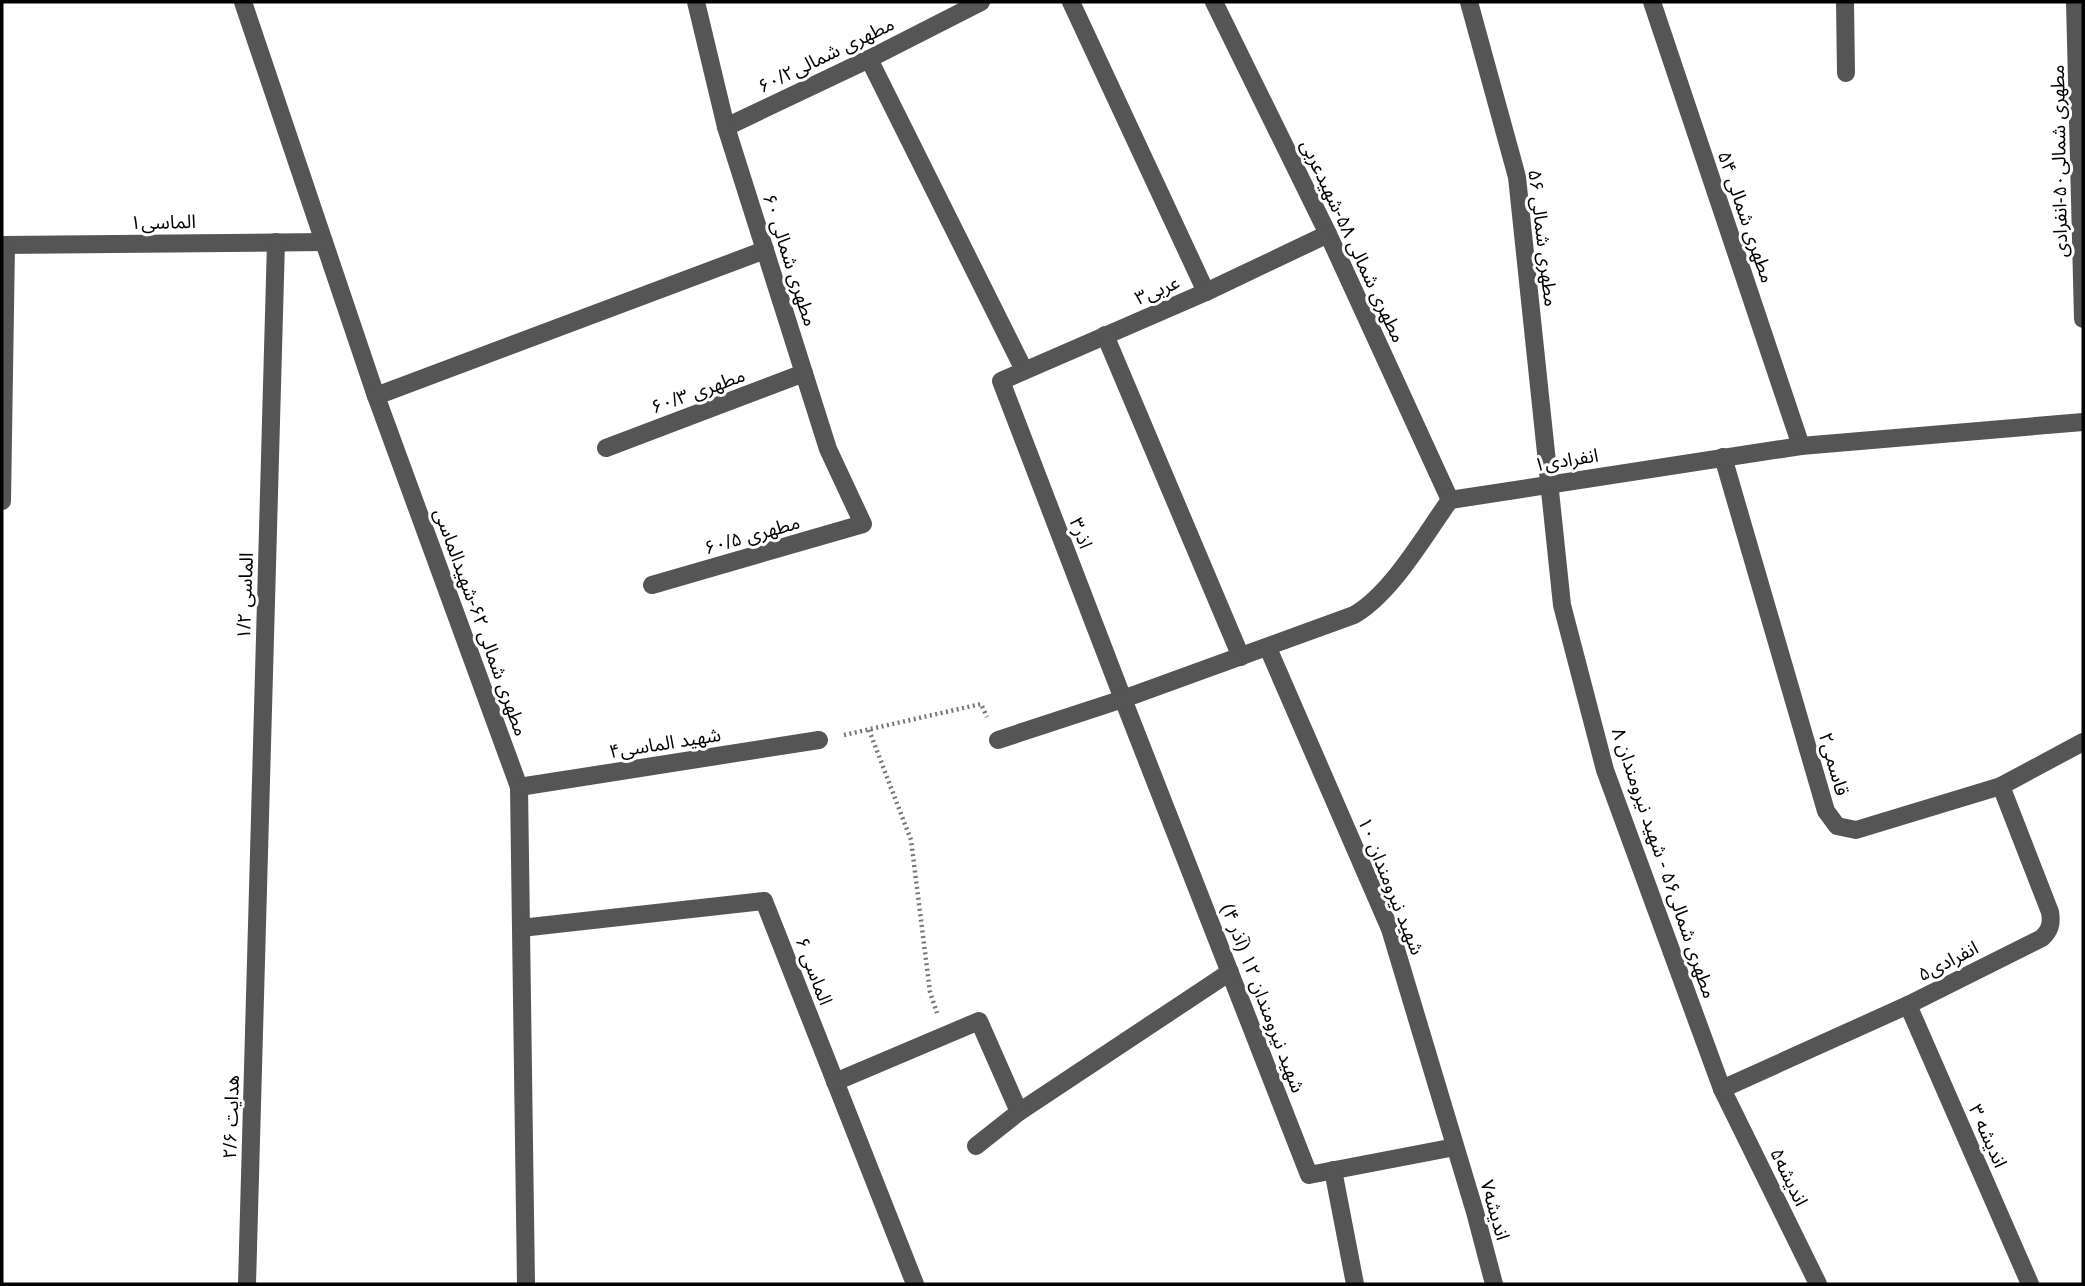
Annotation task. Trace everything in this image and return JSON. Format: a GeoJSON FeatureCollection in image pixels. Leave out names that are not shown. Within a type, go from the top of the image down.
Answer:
{"type":"FeatureCollection","features":[{"type":"Feature","properties":{"kind":"street","name":"مطهری شمالی ۶۲-شهیدالماسی"},"geometry":{"type":"LineString","coordinates":[[243,2],[376,396],[519,787],[526,1284]]}},
{"type":"Feature","properties":{"kind":"street","name":"مطهری شمالی ۶۰"},"geometry":{"type":"LineString","coordinates":[[696,2],[726,127],[828,449],[863,524]]}},
{"type":"Feature","properties":{"kind":"street","name":"مطهری شمالی۶۰/۲"},"geometry":{"type":"LineString","coordinates":[[726,127],[981,2]]}},
{"type":"Feature","properties":{"kind":"street"},"geometry":{"type":"LineString","coordinates":[[1071,2],[1206,292]]}},
{"type":"Feature","properties":{"kind":"street","name":"مطهری شمالی ۵۸-شهیدعربی"},"geometry":{"type":"LineString","coordinates":[[1214,2],[1328,234],[1450,500]]}},
{"type":"Feature","properties":{"kind":"street","name":"مطهری شمالی ۵۶"},"geometry":{"type":"LineString","coordinates":[[1469,2],[1517,177],[1550,483]]}},
{"type":"Feature","properties":{"kind":"street","name":"مطهری شمالی ۵۴"},"geometry":{"type":"LineString","coordinates":[[1652,2],[1801,446]]}},
{"type":"Feature","properties":{"kind":"street"},"geometry":{"type":"LineString","coordinates":[[1845,2],[1846,73]]}},
{"type":"Feature","properties":{"kind":"street","name":"مطهری شمالی۵۰-انفرادی"},"geometry":{"type":"LineString","coordinates":[[2075,2],[2083,319]]}},
{"type":"Feature","properties":{"kind":"street"},"geometry":{"type":"LineString","coordinates":[[869,59],[1024,370]]}},
{"type":"Feature","properties":{"kind":"street","name":"عربی۳"},"geometry":{"type":"LineString","coordinates":[[1001,381],[1206,292],[1328,234]]}},
{"type":"Feature","properties":{"kind":"street","name":"الماسی ۱/۲"},"geometry":{"type":"LineString","coordinates":[[256,951],[276,242]]}},
{"type":"Feature","properties":{"kind":"street","name":"الماسی۱"},"geometry":{"type":"LineString","coordinates":[[4,245],[324,242]]}},
{"type":"Feature","properties":{"kind":"street"},"geometry":{"type":"LineString","coordinates":[[2,501],[4,245]]}},
{"type":"Feature","properties":{"kind":"street"},"geometry":{"type":"LineString","coordinates":[[376,396],[765,250]]}},
{"type":"Feature","properties":{"kind":"street"},"geometry":{"type":"LineString","coordinates":[[1105,335],[1241,657]]}},
{"type":"Feature","properties":{"kind":"street","name":"مطهری ۶۰/۳"},"geometry":{"type":"LineString","coordinates":[[606,447],[804,373]]}},
{"type":"Feature","properties":{"kind":"street","name":"اذر۳"},"geometry":{"type":"LineString","coordinates":[[1001,381],[1123,699]]}},
{"type":"Feature","properties":{"kind":"street","name":"انفرادی۱"},"geometry":{"type":"LineString","coordinates":[[1450,500],[1801,446],[2083,422]]}},
{"type":"Feature","properties":{"kind":"street","name":"قاسمی۲"},"geometry":{"type":"LineString","coordinates":[[1723,457],[1826,811],[1837,826],[1856,830],[2001,786],[2083,742]]}},
{"type":"Feature","properties":{"kind":"street","name":"مطهری شمالی۵۶ - شهید نیرومندان ۸"},"geometry":{"type":"LineString","coordinates":[[1550,483],[1562,606],[1605,770],[1722,1089]]}},
{"type":"Feature","properties":{"kind":"street"},"geometry":{"type":"LineString","coordinates":[[998,740],[1269,648],[1354,615],[1370,606],[1384,591],[1450,500]]}},
{"type":"Feature","properties":{"kind":"street","name":"مطهری ۶۰/۵"},"geometry":{"type":"LineString","coordinates":[[652,585],[863,524]]}},
{"type":"Feature","properties":{"kind":"street","name":"شهید نیرومندان ۱۰"},"geometry":{"type":"LineString","coordinates":[[1269,648],[1390,929],[1455,1147]]}},
{"type":"Feature","properties":{"kind":"street","name":"شهید نیرومندان ۱۲ (آذر ۴)"},"geometry":{"type":"LineString","coordinates":[[1123,699],[1309,1175],[1455,1147]]}},
{"type":"Feature","properties":{"kind":"street","name":"شهید الماسی۴"},"geometry":{"type":"LineString","coordinates":[[519,787],[819,740]]}},
{"type":"Feature","properties":{"kind":"street","name":"انفرادی۵"},"geometry":{"type":"LineString","coordinates":[[1722,1089],[1908,1005],[2042,938],[2049,931],[2052,921],[2050,912],[2001,786]]}},
{"type":"Feature","properties":{"kind":"street","name":"الماسی ۶"},"geometry":{"type":"LineString","coordinates":[[521,928],[764,901],[915,1284]]}},
{"type":"Feature","properties":{"kind":"street","name":"هدایت ۲/۶"},"geometry":{"type":"LineString","coordinates":[[247,1284],[256,951]]}},
{"type":"Feature","properties":{"kind":"street"},"geometry":{"type":"LineString","coordinates":[[976,1146],[1019,1112],[1230,972]]}},
{"type":"Feature","properties":{"kind":"street","name":"اندیشه ۳"},"geometry":{"type":"LineString","coordinates":[[1908,1005],[2030,1284]]}},
{"type":"Feature","properties":{"kind":"street"},"geometry":{"type":"LineString","coordinates":[[835,1082],[979,1021],[1019,1112]]}},
{"type":"Feature","properties":{"kind":"street","name":"اندیشه۵"},"geometry":{"type":"LineString","coordinates":[[1722,1089],[1818,1284]]}},
{"type":"Feature","properties":{"kind":"street","name":"اندیشه۷"},"geometry":{"type":"LineString","coordinates":[[1455,1147],[1494,1284]]}},
{"type":"Feature","properties":{"kind":"street"},"geometry":{"type":"LineString","coordinates":[[1333,1170],[1354,1284]]}},
{"type":"Feature","properties":{"kind":"path"},"geometry":{"type":"LineString","coordinates":[[944,1036],[930,992],[911,840],[869,730],[981,704],[998,740]]}}]}
